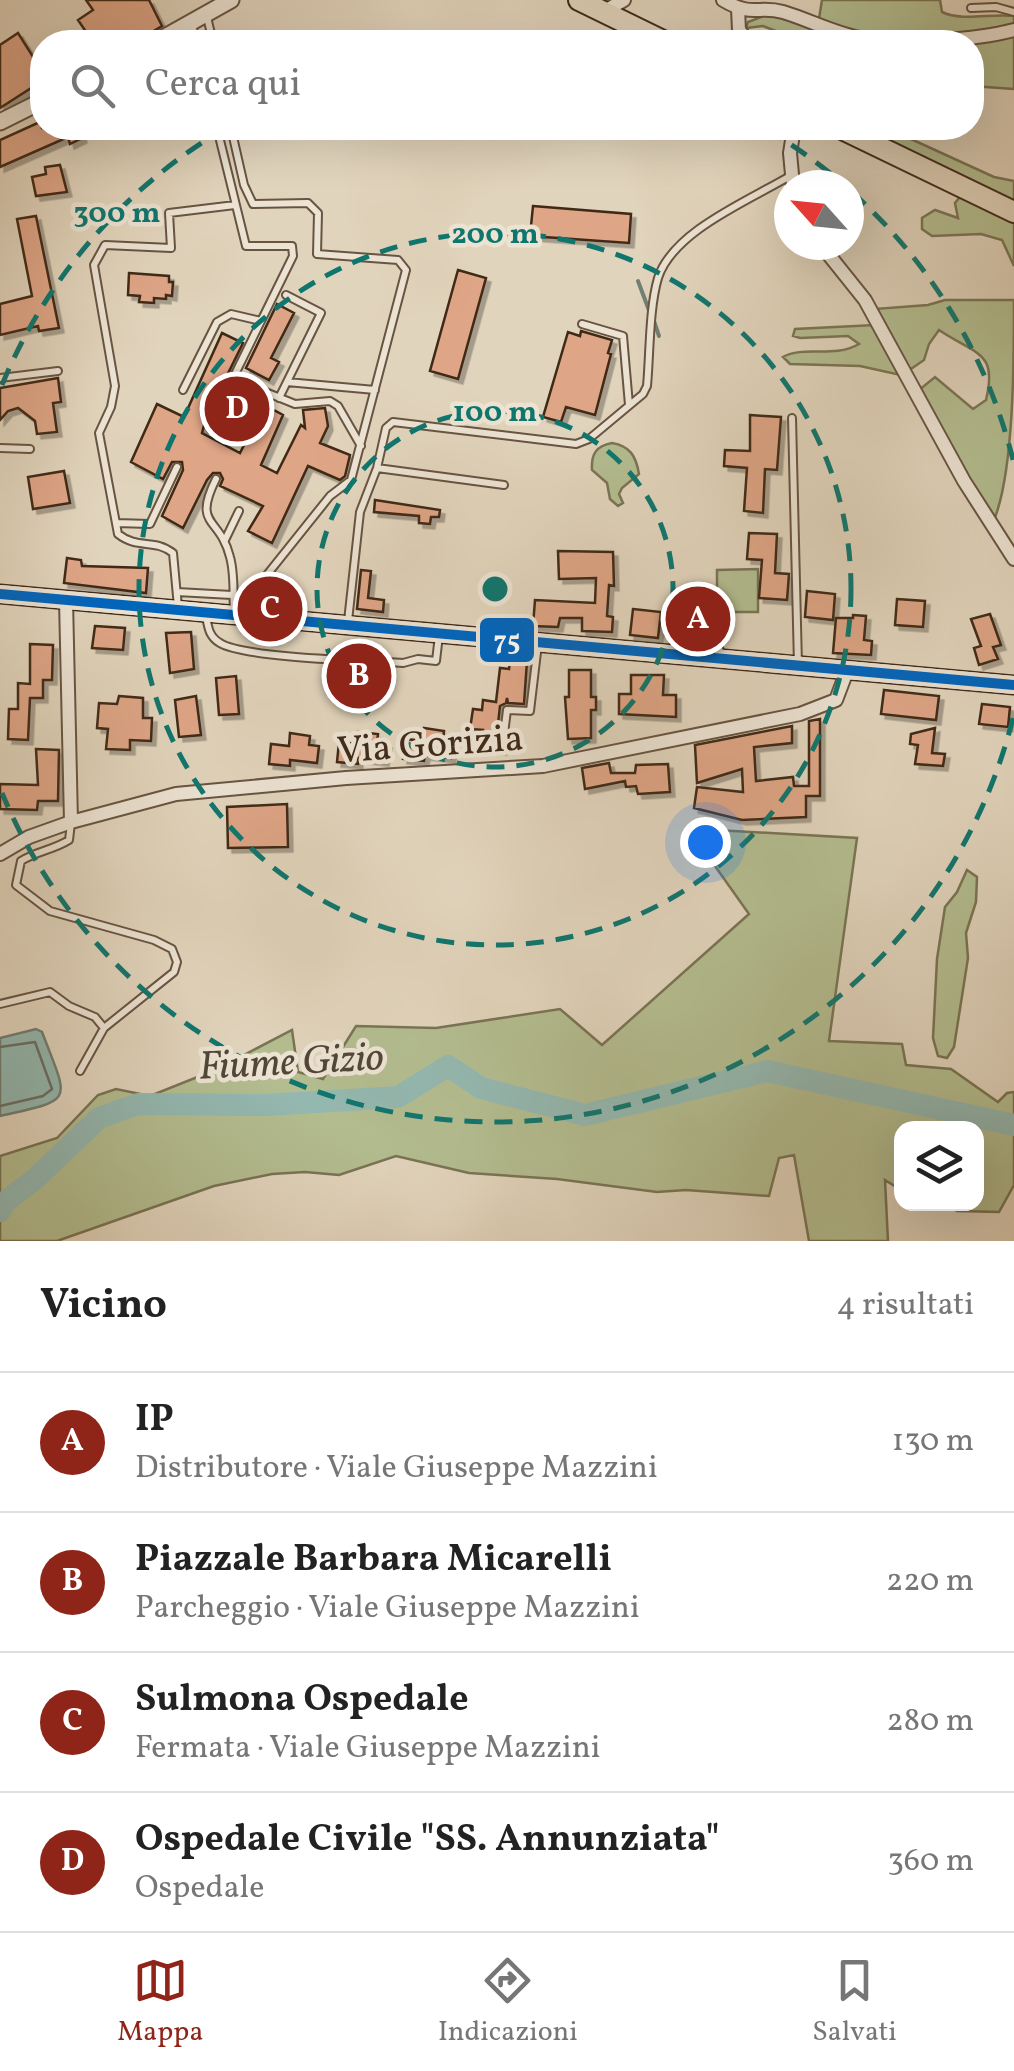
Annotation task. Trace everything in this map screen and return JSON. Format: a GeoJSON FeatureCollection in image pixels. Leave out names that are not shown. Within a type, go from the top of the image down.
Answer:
{"type":"FeatureCollection","features":[{"type":"Feature","properties":{"kind":"main road"},"geometry":{"type":"LineString","coordinates":[[578,0],[603,12],[624,30]]}},
{"type":"Feature","properties":{"kind":"main road"},"geometry":{"type":"LineString","coordinates":[[865,140],[1014,212]]}},
{"type":"Feature","properties":{"kind":"main road"},"geometry":{"type":"LineString","coordinates":[[0,594],[66,600],[178,601],[206,612],[234,615],[1014,686]]}},
{"type":"Feature","properties":{"kind":"street"},"geometry":{"type":"LineString","coordinates":[[179,30],[231,0]]}},
{"type":"Feature","properties":{"kind":"street"},"geometry":{"type":"LineString","coordinates":[[603,12],[624,0]]}},
{"type":"Feature","properties":{"kind":"street"},"geometry":{"type":"LineString","coordinates":[[723,0],[738,9],[784,12],[839,30]]}},
{"type":"Feature","properties":{"kind":"street"},"geometry":{"type":"LineString","coordinates":[[738,9],[739,30]]}},
{"type":"Feature","properties":{"kind":"street"},"geometry":{"type":"LineString","coordinates":[[984,33],[1014,30]]}},
{"type":"Feature","properties":{"kind":"street"},"geometry":{"type":"LineString","coordinates":[[0,122],[30,107]]}},
{"type":"Feature","properties":{"kind":"street"},"geometry":{"type":"LineString","coordinates":[[792,170],[794,140]]}},
{"type":"Feature","properties":{"kind":"street"},"geometry":{"type":"LineString","coordinates":[[833,260],[864,300],[964,481],[1014,558]]}},
{"type":"Feature","properties":{"kind":"street"},"geometry":{"type":"LineString","coordinates":[[66,600],[71,822]]}},
{"type":"Feature","properties":{"kind":"street","name":"Via Gorizia"},"geometry":{"type":"LineString","coordinates":[[0,854],[29,837],[71,822],[176,794],[544,766],[812,711],[836,700],[847,670]]}},
{"type":"Feature","properties":{"kind":"lane"},"geometry":{"type":"LineString","coordinates":[[971,8],[996,7],[1014,12]]}},
{"type":"Feature","properties":{"kind":"lane"},"geometry":{"type":"LineString","coordinates":[[198,30],[199,20]]}},
{"type":"Feature","properties":{"kind":"lane"},"geometry":{"type":"LineString","coordinates":[[199,20],[205,30]]}},
{"type":"Feature","properties":{"kind":"lane"},"geometry":{"type":"LineString","coordinates":[[220,140],[246,246],[292,246],[293,256],[212,421],[234,435]]}},
{"type":"Feature","properties":{"kind":"lane"},"geometry":{"type":"LineString","coordinates":[[234,140],[244,185],[253,204],[308,203],[318,213],[317,254],[398,260],[406,270],[351,480],[330,496],[250,596],[178,601],[174,553],[162,545],[131,544],[118,534],[99,432],[116,386],[94,266],[104,245],[171,248],[169,213],[235,204]]}},
{"type":"Feature","properties":{"kind":"lane"},"geometry":{"type":"LineString","coordinates":[[348,625],[360,512],[377,468],[386,428],[392,422],[576,444],[589,439],[647,386],[658,279],[670,254],[685,239],[774,190]]}},
{"type":"Feature","properties":{"kind":"lane"},"geometry":{"type":"LineString","coordinates":[[279,398],[321,313],[286,295]]}},
{"type":"Feature","properties":{"kind":"lane"},"geometry":{"type":"LineString","coordinates":[[183,390],[217,322],[231,314],[261,321]]}},
{"type":"Feature","properties":{"kind":"lane"},"geometry":{"type":"LineString","coordinates":[[582,324],[623,336],[629,406]]}},
{"type":"Feature","properties":{"kind":"lane"},"geometry":{"type":"LineString","coordinates":[[0,378],[58,371]]}},
{"type":"Feature","properties":{"kind":"lane"},"geometry":{"type":"LineString","coordinates":[[232,380],[294,404],[330,401],[338,406],[362,446]]}},
{"type":"Feature","properties":{"kind":"lane"},"geometry":{"type":"LineString","coordinates":[[287,382],[374,390]]}},
{"type":"Feature","properties":{"kind":"lane"},"geometry":{"type":"LineString","coordinates":[[792,418],[798,666]]}},
{"type":"Feature","properties":{"kind":"lane"},"geometry":{"type":"LineString","coordinates":[[0,448],[30,449]]}},
{"type":"Feature","properties":{"kind":"lane"},"geometry":{"type":"LineString","coordinates":[[116,523],[150,524],[177,467]]}},
{"type":"Feature","properties":{"kind":"lane"},"geometry":{"type":"LineString","coordinates":[[377,468],[504,485]]}},
{"type":"Feature","properties":{"kind":"lane"},"geometry":{"type":"LineString","coordinates":[[216,478],[204,502],[205,514],[225,540],[232,563],[234,615]]}},
{"type":"Feature","properties":{"kind":"lane"},"geometry":{"type":"LineString","coordinates":[[225,540],[239,511]]}},
{"type":"Feature","properties":{"kind":"lane"},"geometry":{"type":"LineString","coordinates":[[206,612],[210,634],[222,645],[267,653],[402,663],[418,659],[436,661],[439,634]]}},
{"type":"Feature","properties":{"kind":"lane"},"geometry":{"type":"LineString","coordinates":[[671,655],[681,624],[715,626],[720,659]]}},
{"type":"Feature","properties":{"kind":"lane"},"geometry":{"type":"LineString","coordinates":[[503,742],[508,710],[530,712],[538,642]]}},
{"type":"Feature","properties":{"kind":"lane"},"geometry":{"type":"LineString","coordinates":[[71,822],[68,840],[21,861],[16,885],[50,910],[154,940],[172,949],[177,962],[174,972],[104,1028],[80,1071]]}},
{"type":"Feature","properties":{"kind":"lane"},"geometry":{"type":"LineString","coordinates":[[0,1004],[50,992],[69,1006],[96,1017],[104,1028]]}},
{"type":"Feature","properties":{"kind":"green space"},"geometry":{"type":"Polygon","coordinates":[[[822,0],[940,0],[942,12],[950,15],[1014,16],[1014,89],[984,87],[984,30],[834,30],[818,25],[822,0]]]}},
{"type":"Feature","properties":{"kind":"green space"},"geometry":{"type":"Polygon","coordinates":[[[772,13],[832,30],[746,28],[748,22],[772,13]]]}},
{"type":"Feature","properties":{"kind":"green space"},"geometry":{"type":"Polygon","coordinates":[[[881,140],[913,140],[994,177],[1014,181],[1014,203],[881,140]]]}},
{"type":"Feature","properties":{"kind":"green space"},"geometry":{"type":"Polygon","coordinates":[[[963,193],[1014,218],[1014,266],[1002,240],[981,234],[932,236],[922,229],[922,218],[935,210],[958,218],[955,203],[963,193]]]}},
{"type":"Feature","properties":{"kind":"green space"},"geometry":{"type":"Polygon","coordinates":[[[945,300],[1014,300],[1009,445],[994,520],[970,487],[919,390],[935,377],[973,409],[986,400],[986,363],[973,350],[939,330],[924,360],[908,371],[874,309],[945,300]]]}},
{"type":"Feature","properties":{"kind":"green space"},"geometry":{"type":"Polygon","coordinates":[[[875,325],[905,376],[860,366],[790,364],[783,357],[800,352],[839,351],[859,344],[848,336],[800,338],[793,336],[795,329],[875,325]]]}},
{"type":"Feature","properties":{"kind":"green space"},"geometry":{"type":"Polygon","coordinates":[[[612,443],[631,453],[639,474],[622,488],[619,494],[623,503],[618,506],[610,499],[607,483],[592,470],[596,452],[612,443]]]}},
{"type":"Feature","properties":{"kind":"green space"},"geometry":{"type":"Polygon","coordinates":[[[758,569],[758,612],[717,612],[717,570],[758,569]]]}},
{"type":"Feature","properties":{"kind":"green space"},"geometry":{"type":"Polygon","coordinates":[[[698,829],[857,838],[829,1041],[902,1044],[906,1065],[951,1069],[998,1102],[1014,1092],[1014,1185],[999,1212],[957,1211],[984,1211],[984,1121],[894,1121],[894,1186],[885,1180],[888,1241],[809,1241],[794,1155],[779,1158],[769,1196],[686,1190],[657,1192],[469,1173],[396,1156],[339,1175],[272,1174],[214,1186],[57,1241],[0,1241],[0,1156],[57,1138],[98,1095],[116,1089],[150,1096],[215,1070],[292,1030],[298,1072],[323,1079],[356,1026],[436,1028],[560,1009],[602,1045],[749,914],[698,842],[698,829]]]}},
{"type":"Feature","properties":{"kind":"green space"},"geometry":{"type":"Polygon","coordinates":[[[967,870],[977,877],[976,902],[966,933],[968,958],[954,1047],[947,1058],[938,1056],[933,1038],[937,959],[945,907],[967,870]]]}},
{"type":"Feature","properties":{"kind":"water"},"geometry":{"type":"Polygon","coordinates":[[[36,1029],[42,1032],[58,1073],[60,1094],[42,1106],[0,1116],[0,1038],[36,1029]]]}},
{"type":"Feature","properties":{"kind":"building"},"geometry":{"type":"Polygon","coordinates":[[[86,0],[149,0],[162,26],[155,30],[85,30],[78,20],[93,10],[86,0]]]}},
{"type":"Feature","properties":{"kind":"building"},"geometry":{"type":"Polygon","coordinates":[[[18,33],[30,52],[30,89],[0,108],[0,45],[18,33]]]}},
{"type":"Feature","properties":{"kind":"building"},"geometry":{"type":"Polygon","coordinates":[[[30,126],[30,140],[61,140],[0,167],[0,140],[30,126]]]}},
{"type":"Feature","properties":{"kind":"building"},"geometry":{"type":"Polygon","coordinates":[[[60,165],[67,192],[36,196],[32,177],[46,174],[45,167],[60,165]]]}},
{"type":"Feature","properties":{"kind":"building"},"geometry":{"type":"Polygon","coordinates":[[[533,206],[631,214],[629,243],[530,236],[533,206]]]}},
{"type":"Feature","properties":{"kind":"building"},"geometry":{"type":"Polygon","coordinates":[[[36,216],[59,328],[39,331],[38,326],[0,335],[0,304],[32,296],[17,219],[36,216]]]}},
{"type":"Feature","properties":{"kind":"building"},"geometry":{"type":"Polygon","coordinates":[[[458,270],[486,278],[458,379],[430,371],[458,270]]]}},
{"type":"Feature","properties":{"kind":"building"},"geometry":{"type":"Polygon","coordinates":[[[129,273],[169,276],[169,282],[173,282],[172,296],[154,298],[154,303],[139,302],[140,296],[128,295],[129,273]]]}},
{"type":"Feature","properties":{"kind":"building"},"geometry":{"type":"Polygon","coordinates":[[[277,304],[294,313],[271,358],[279,362],[269,380],[246,368],[277,304]]]}},
{"type":"Feature","properties":{"kind":"building"},"geometry":{"type":"Polygon","coordinates":[[[581,331],[612,340],[595,415],[566,407],[561,422],[543,417],[568,332],[580,336],[581,331]]]}},
{"type":"Feature","properties":{"kind":"building"},"geometry":{"type":"Polygon","coordinates":[[[222,333],[243,343],[202,433],[240,453],[250,433],[222,417],[235,389],[283,415],[261,465],[277,473],[301,425],[305,428],[303,410],[325,408],[328,426],[320,443],[350,455],[345,476],[340,480],[308,466],[272,543],[248,531],[263,506],[220,486],[220,473],[213,473],[207,480],[183,528],[162,516],[183,470],[182,462],[172,462],[163,479],[131,462],[157,404],[184,417],[222,333]]]}},
{"type":"Feature","properties":{"kind":"building"},"geometry":{"type":"Polygon","coordinates":[[[58,378],[61,402],[53,403],[57,432],[37,434],[35,421],[18,408],[8,411],[0,420],[0,388],[58,378]]]}},
{"type":"Feature","properties":{"kind":"building"},"geometry":{"type":"Polygon","coordinates":[[[750,415],[781,417],[777,470],[765,469],[763,513],[744,511],[747,468],[724,466],[725,450],[750,451],[750,415]]]}},
{"type":"Feature","properties":{"kind":"building"},"geometry":{"type":"Polygon","coordinates":[[[64,471],[70,503],[33,509],[28,477],[64,471]]]}},
{"type":"Feature","properties":{"kind":"building"},"geometry":{"type":"Polygon","coordinates":[[[375,500],[440,510],[439,517],[431,517],[430,524],[419,523],[419,516],[374,512],[375,500]]]}},
{"type":"Feature","properties":{"kind":"building"},"geometry":{"type":"Polygon","coordinates":[[[749,533],[777,534],[775,573],[789,574],[787,600],[759,598],[762,560],[747,559],[749,533]]]}},
{"type":"Feature","properties":{"kind":"building"},"geometry":{"type":"Polygon","coordinates":[[[558,551],[613,552],[614,586],[609,585],[607,616],[613,617],[612,632],[582,631],[582,618],[560,618],[558,627],[533,626],[535,600],[595,603],[596,578],[559,579],[558,551]]]}},
{"type":"Feature","properties":{"kind":"building"},"geometry":{"type":"Polygon","coordinates":[[[67,558],[81,560],[82,566],[148,568],[146,593],[64,583],[67,558]]]}},
{"type":"Feature","properties":{"kind":"building"},"geometry":{"type":"Polygon","coordinates":[[[361,570],[371,571],[368,598],[384,600],[383,612],[357,609],[361,570]]]}},
{"type":"Feature","properties":{"kind":"building"},"geometry":{"type":"Polygon","coordinates":[[[807,591],[835,594],[833,620],[805,617],[807,591]]]}},
{"type":"Feature","properties":{"kind":"building"},"geometry":{"type":"Polygon","coordinates":[[[897,599],[925,601],[923,627],[895,625],[897,599]]]}},
{"type":"Feature","properties":{"kind":"building"},"geometry":{"type":"Polygon","coordinates":[[[633,609],[661,612],[658,638],[630,635],[633,609]]]}},
{"type":"Feature","properties":{"kind":"building"},"geometry":{"type":"Polygon","coordinates":[[[990,614],[1001,645],[993,647],[998,659],[979,665],[974,648],[981,646],[971,619],[990,614]]]}},
{"type":"Feature","properties":{"kind":"building"},"geometry":{"type":"Polygon","coordinates":[[[866,616],[864,640],[872,641],[871,655],[833,653],[836,618],[866,616]]]}},
{"type":"Feature","properties":{"kind":"building"},"geometry":{"type":"Polygon","coordinates":[[[95,626],[125,628],[123,650],[92,648],[95,626]]]}},
{"type":"Feature","properties":{"kind":"building"},"geometry":{"type":"Polygon","coordinates":[[[191,632],[194,669],[170,673],[166,633],[191,632]]]}},
{"type":"Feature","properties":{"kind":"building"},"geometry":{"type":"Polygon","coordinates":[[[30,644],[53,645],[52,680],[43,680],[43,698],[30,698],[28,740],[8,739],[9,709],[18,709],[18,683],[30,684],[30,644]]]}},
{"type":"Feature","properties":{"kind":"building"},"geometry":{"type":"Polygon","coordinates":[[[510,659],[527,661],[524,704],[508,703],[507,698],[500,706],[496,742],[501,750],[481,748],[483,730],[470,729],[473,709],[482,710],[483,700],[496,702],[500,668],[509,669],[510,659]]]}},
{"type":"Feature","properties":{"kind":"building"},"geometry":{"type":"Polygon","coordinates":[[[569,670],[591,670],[591,697],[596,697],[596,710],[591,710],[591,738],[568,739],[565,697],[569,697],[569,670]]]}},
{"type":"Feature","properties":{"kind":"building"},"geometry":{"type":"Polygon","coordinates":[[[631,675],[664,675],[663,695],[676,695],[676,717],[619,714],[619,694],[631,694],[631,675]]]}},
{"type":"Feature","properties":{"kind":"building"},"geometry":{"type":"Polygon","coordinates":[[[236,676],[239,714],[219,715],[216,678],[236,676]]]}},
{"type":"Feature","properties":{"kind":"building"},"geometry":{"type":"Polygon","coordinates":[[[884,690],[939,696],[936,720],[881,714],[884,690]]]}},
{"type":"Feature","properties":{"kind":"building"},"geometry":{"type":"Polygon","coordinates":[[[119,696],[143,698],[143,718],[152,718],[151,741],[130,740],[130,750],[106,749],[108,729],[97,728],[99,703],[117,704],[119,696]]]}},
{"type":"Feature","properties":{"kind":"building"},"geometry":{"type":"Polygon","coordinates":[[[196,696],[201,735],[179,737],[175,700],[196,696]]]}},
{"type":"Feature","properties":{"kind":"building"},"geometry":{"type":"Polygon","coordinates":[[[982,704],[1010,707],[1008,727],[979,724],[982,704]]]}},
{"type":"Feature","properties":{"kind":"building"},"geometry":{"type":"Polygon","coordinates":[[[820,719],[820,796],[806,796],[806,817],[742,820],[694,808],[697,787],[743,792],[742,769],[697,783],[695,745],[792,726],[792,743],[754,747],[756,781],[793,777],[794,786],[809,786],[809,721],[820,719]]]}},
{"type":"Feature","properties":{"kind":"building"},"geometry":{"type":"Polygon","coordinates":[[[424,728],[444,731],[443,740],[453,741],[451,758],[425,755],[424,761],[403,759],[406,739],[423,741],[424,728]]]}},
{"type":"Feature","properties":{"kind":"building"},"geometry":{"type":"Polygon","coordinates":[[[935,728],[932,753],[945,754],[943,766],[915,764],[918,745],[910,744],[911,734],[935,728]]]}},
{"type":"Feature","properties":{"kind":"building"},"geometry":{"type":"Polygon","coordinates":[[[358,732],[378,734],[377,743],[387,744],[384,761],[358,758],[358,764],[337,762],[339,742],[357,744],[358,732]]]}},
{"type":"Feature","properties":{"kind":"building"},"geometry":{"type":"Polygon","coordinates":[[[290,733],[310,736],[309,745],[319,746],[317,763],[290,760],[290,766],[269,764],[271,744],[289,746],[290,733]]]}},
{"type":"Feature","properties":{"kind":"building"},"geometry":{"type":"Polygon","coordinates":[[[36,749],[59,750],[58,801],[38,801],[37,810],[0,809],[0,784],[38,785],[36,749]]]}},
{"type":"Feature","properties":{"kind":"building"},"geometry":{"type":"Polygon","coordinates":[[[609,763],[611,773],[635,773],[636,765],[668,764],[670,792],[638,794],[636,786],[626,787],[625,781],[585,789],[582,768],[609,763]]]}},
{"type":"Feature","properties":{"kind":"building"},"geometry":{"type":"Polygon","coordinates":[[[287,804],[288,847],[228,848],[227,807],[287,804]]]}},
{"type":"Feature","properties":{"kind":"waterway"},"geometry":{"type":"LineString","coordinates":[[638,281],[650,313]]}},
{"type":"Feature","properties":{"kind":"waterway"},"geometry":{"type":"LineString","coordinates":[[654,321],[659,336]]}},
{"type":"Feature","properties":{"kind":"waterway","name":"Fiume Gizio"},"geometry":{"type":"LineString","coordinates":[[0,1211],[5,1202],[99,1118],[138,1104],[265,1105],[398,1097],[448,1066],[481,1088],[585,1115],[767,1071],[1014,1125]]}},
{"type":"Feature","properties":{"kind":"transit line","name":"75"},"geometry":{"type":"LineString","coordinates":[[0,594],[1014,685]]}},
{"type":"Feature","properties":{"kind":"place","name":"Ospedale Civile \"SS. Annunziata\""},"geometry":{"type":"Point","coordinates":[237,409]}},
{"type":"Feature","properties":{"kind":"place","name":"Sulmona Ospedale"},"geometry":{"type":"Point","coordinates":[270,609]}},
{"type":"Feature","properties":{"kind":"place","name":"IP"},"geometry":{"type":"Point","coordinates":[698,619]}},
{"type":"Feature","properties":{"kind":"place","name":"Piazzale Barbara Micarelli"},"geometry":{"type":"Point","coordinates":[359,676]}}]}
